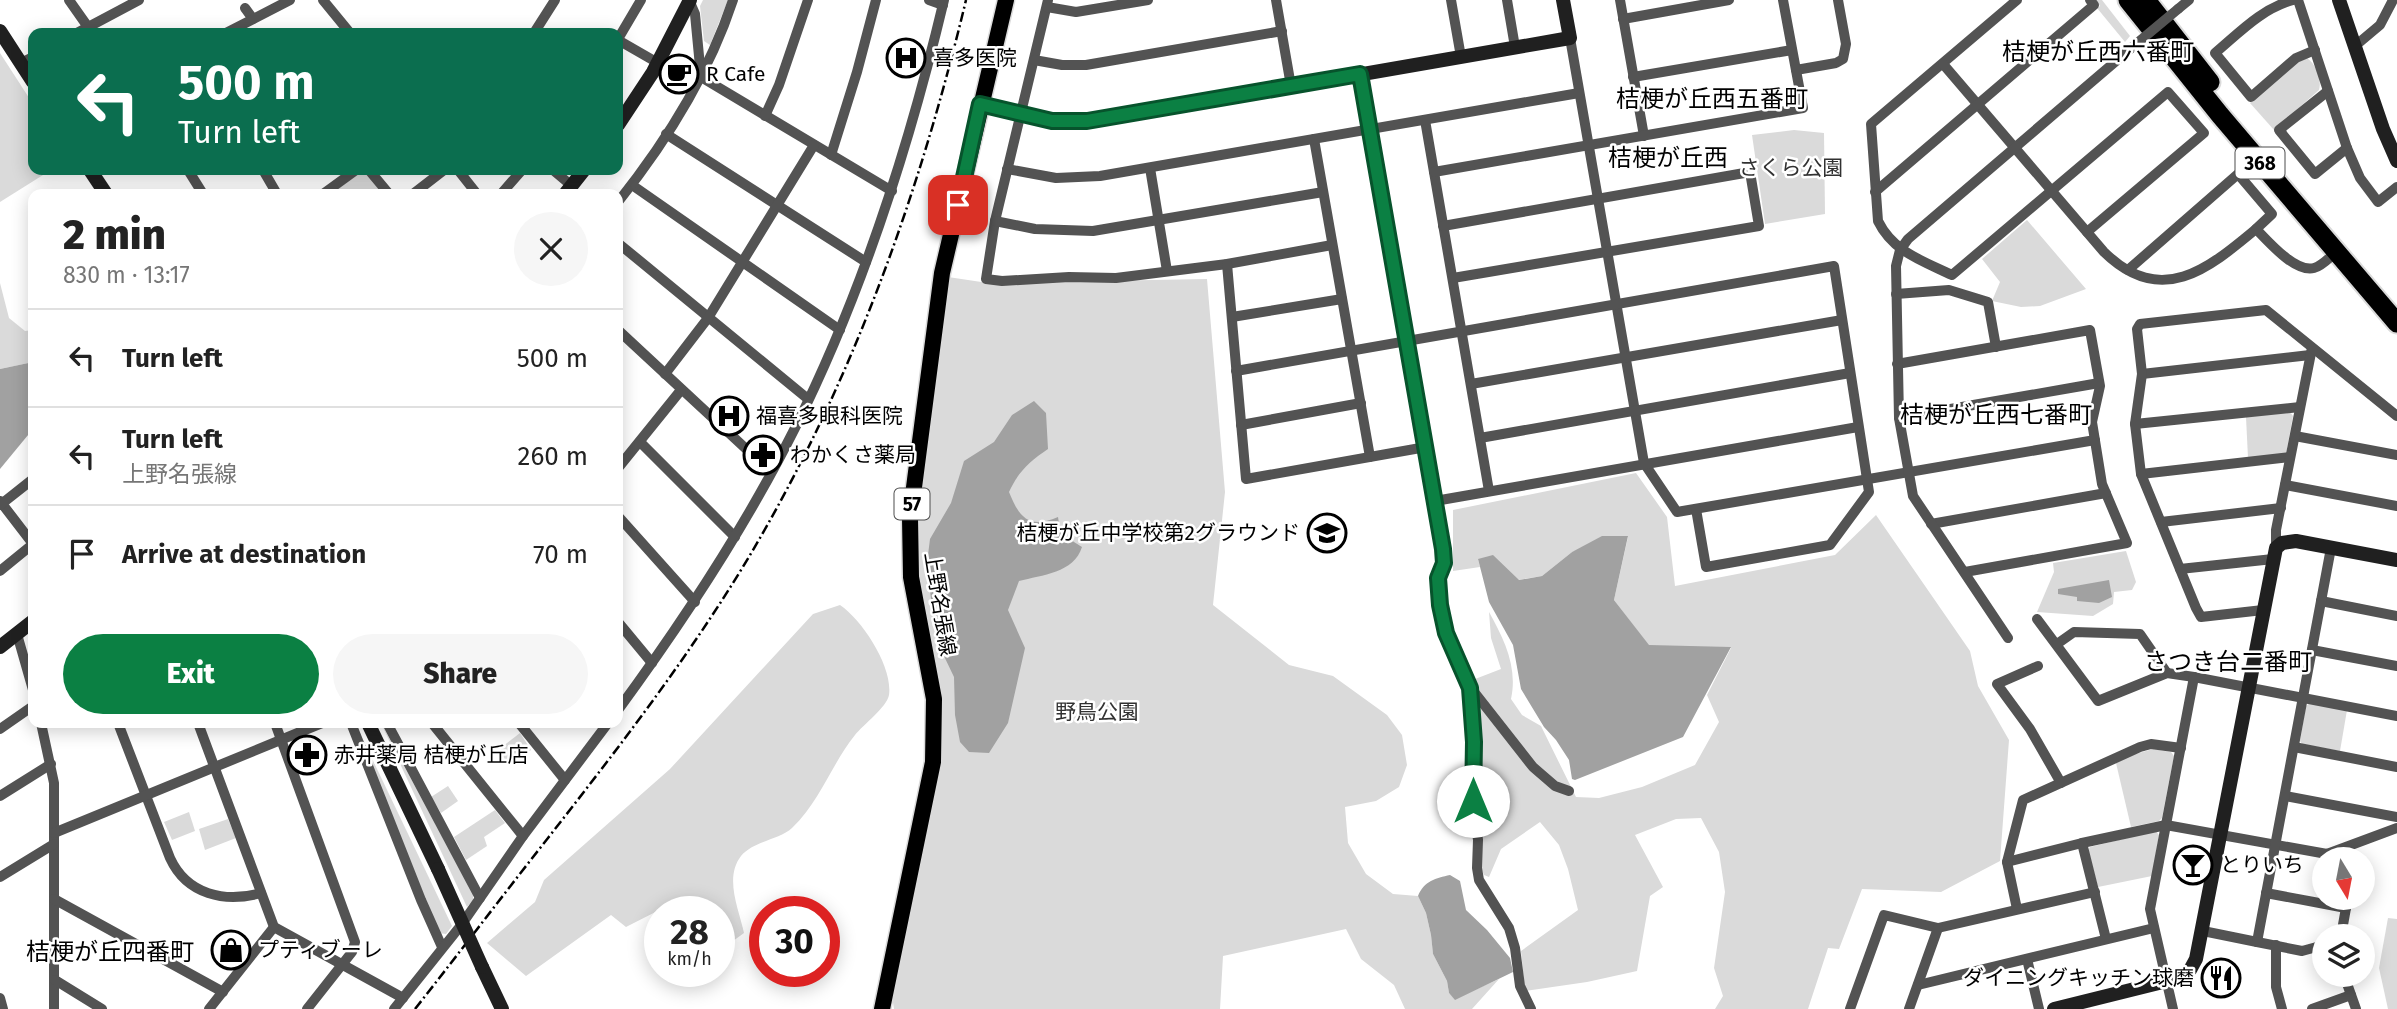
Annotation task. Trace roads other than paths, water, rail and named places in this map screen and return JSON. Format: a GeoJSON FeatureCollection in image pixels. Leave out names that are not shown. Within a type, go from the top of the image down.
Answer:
{"type":"FeatureCollection","features":[{"type":"Feature","properties":{"kind":"highway","name":"368"},"geometry":{"type":"LineString","coordinates":[[2128,0],[2220,115],[2397,323]]}},
{"type":"Feature","properties":{"kind":"highway","name":"368"},"geometry":{"type":"LineString","coordinates":[[2146,0],[2227,104],[2397,303]]}},
{"type":"Feature","properties":{"kind":"main road","name":"上野名張線"},"geometry":{"type":"LineString","coordinates":[[882,1009],[933,762],[935,737],[934,699],[911,577],[910,518],[942,273],[1006,0]]}},
{"type":"Feature","properties":{"kind":"street"},"geometry":{"type":"LineString","coordinates":[[69,0],[88,27],[139,0]]}},
{"type":"Feature","properties":{"kind":"street"},"geometry":{"type":"LineString","coordinates":[[236,28],[290,0]]}},
{"type":"Feature","properties":{"kind":"street"},"geometry":{"type":"LineString","coordinates":[[323,0],[346,28]]}},
{"type":"Feature","properties":{"kind":"street"},"geometry":{"type":"LineString","coordinates":[[537,28],[555,0]]}},
{"type":"Feature","properties":{"kind":"street"},"geometry":{"type":"LineString","coordinates":[[623,31],[641,0]]}},
{"type":"Feature","properties":{"kind":"street"},"geometry":{"type":"LineString","coordinates":[[689,0],[695,14],[701,77]]}},
{"type":"Feature","properties":{"kind":"street"},"geometry":{"type":"LineString","coordinates":[[623,117],[657,63],[689,0]]}},
{"type":"Feature","properties":{"kind":"street"},"geometry":{"type":"LineString","coordinates":[[623,196],[701,77],[733,0]]}},
{"type":"Feature","properties":{"kind":"street"},"geometry":{"type":"LineString","coordinates":[[765,116],[779,85],[808,0]]}},
{"type":"Feature","properties":{"kind":"street"},"geometry":{"type":"LineString","coordinates":[[831,155],[876,0]]}},
{"type":"Feature","properties":{"kind":"street"},"geometry":{"type":"LineString","coordinates":[[623,703],[695,602],[735,537],[771,472],[840,330],[892,191],[924,81],[944,2],[929,0]]}},
{"type":"Feature","properties":{"kind":"street"},"geometry":{"type":"LineString","coordinates":[[1148,0],[1076,12],[1047,4],[995,220],[986,279],[1002,281],[1069,277],[1116,278],[1227,264],[1332,245]]}},
{"type":"Feature","properties":{"kind":"street"},"geometry":{"type":"LineString","coordinates":[[1276,0],[1291,86]]}},
{"type":"Feature","properties":{"kind":"street"},"geometry":{"type":"LineString","coordinates":[[1451,0],[1461,57]]}},
{"type":"Feature","properties":{"kind":"street"},"geometry":{"type":"LineString","coordinates":[[1507,0],[1515,47]]}},
{"type":"Feature","properties":{"kind":"street"},"geometry":{"type":"LineString","coordinates":[[1563,0],[1644,463],[1677,512],[2095,440]]}},
{"type":"Feature","properties":{"kind":"street"},"geometry":{"type":"LineString","coordinates":[[1620,0],[1644,136]]}},
{"type":"Feature","properties":{"kind":"street"},"geometry":{"type":"LineString","coordinates":[[1623,19],[1729,0]]}},
{"type":"Feature","properties":{"kind":"street"},"geometry":{"type":"LineString","coordinates":[[1434,172],[1803,108],[1783,0]]}},
{"type":"Feature","properties":{"kind":"street"},"geometry":{"type":"LineString","coordinates":[[1796,70],[1836,63],[1843,59],[1846,44],[1838,0]]}},
{"type":"Feature","properties":{"kind":"street"},"geometry":{"type":"LineString","coordinates":[[2017,0],[1943,64],[1885,109],[1871,124],[1878,221],[1885,234],[1900,250],[1952,275],[2168,92],[2204,133],[2087,232]]}},
{"type":"Feature","properties":{"kind":"street"},"geometry":{"type":"LineString","coordinates":[[1875,192],[2094,5],[2090,0]]}},
{"type":"Feature","properties":{"kind":"street"},"geometry":{"type":"LineString","coordinates":[[2008,638],[1913,496],[1899,418],[1896,267],[1900,250],[1908,239],[2014,147],[2189,0]]}},
{"type":"Feature","properties":{"kind":"street"},"geometry":{"type":"LineString","coordinates":[[2315,50],[2295,58],[2251,97],[2215,53],[2263,12],[2277,4],[2295,0],[2315,50],[2347,148],[2360,178],[2378,202],[2397,187]]}},
{"type":"Feature","properties":{"kind":"street"},"geometry":{"type":"LineString","coordinates":[[2339,0],[2383,129],[2397,161]]}},
{"type":"Feature","properties":{"kind":"street"},"geometry":{"type":"LineString","coordinates":[[2355,46],[2380,25],[2393,0]]}},
{"type":"Feature","properties":{"kind":"street"},"geometry":{"type":"LineString","coordinates":[[245,8],[253,19]]}},
{"type":"Feature","properties":{"kind":"street"},"geometry":{"type":"LineString","coordinates":[[0,31],[27,60]]}},
{"type":"Feature","properties":{"kind":"street"},"geometry":{"type":"LineString","coordinates":[[1034,60],[1062,65],[1086,65],[1282,31]]}},
{"type":"Feature","properties":{"kind":"street"},"geometry":{"type":"LineString","coordinates":[[980,104],[1064,122],[1098,120],[1570,38]]}},
{"type":"Feature","properties":{"kind":"street"},"geometry":{"type":"LineString","coordinates":[[623,43],[657,63]]}},
{"type":"Feature","properties":{"kind":"street"},"geometry":{"type":"LineString","coordinates":[[1633,77],[1792,50]]}},
{"type":"Feature","properties":{"kind":"street"},"geometry":{"type":"LineString","coordinates":[[1943,64],[2109,257],[2127,270],[2141,276],[2162,279],[2194,274],[2216,261],[2272,214],[2238,174],[2127,270]]}},
{"type":"Feature","properties":{"kind":"street"},"geometry":{"type":"LineString","coordinates":[[1360,74],[1444,557],[1438,578],[1446,633],[1470,688],[1533,767],[1555,786],[1569,791]]}},
{"type":"Feature","properties":{"kind":"street"},"geometry":{"type":"LineString","coordinates":[[701,77],[892,191]]}},
{"type":"Feature","properties":{"kind":"street"},"geometry":{"type":"LineString","coordinates":[[2328,91],[2279,130],[2315,174],[2347,148]]}},
{"type":"Feature","properties":{"kind":"street"},"geometry":{"type":"LineString","coordinates":[[1007,169],[1043,176],[1078,178],[1150,168],[1579,93]]}},
{"type":"Feature","properties":{"kind":"street"},"geometry":{"type":"LineString","coordinates":[[1425,120],[1489,491]]}},
{"type":"Feature","properties":{"kind":"street"},"geometry":{"type":"LineString","coordinates":[[666,134],[866,261]]}},
{"type":"Feature","properties":{"kind":"street"},"geometry":{"type":"LineString","coordinates":[[1314,139],[1370,457]]}},
{"type":"Feature","properties":{"kind":"street"},"geometry":{"type":"LineString","coordinates":[[665,374],[708,318],[814,145]]}},
{"type":"Feature","properties":{"kind":"street"},"geometry":{"type":"LineString","coordinates":[[1150,168],[1167,271]]}},
{"type":"Feature","properties":{"kind":"street"},"geometry":{"type":"LineString","coordinates":[[1443,226],[1750,172],[1759,226],[1452,278]]}},
{"type":"Feature","properties":{"kind":"street"},"geometry":{"type":"LineString","coordinates":[[330,189],[349,175]]}},
{"type":"Feature","properties":{"kind":"street"},"geometry":{"type":"LineString","coordinates":[[373,175],[385,189]]}},
{"type":"Feature","properties":{"kind":"street"},"geometry":{"type":"LineString","coordinates":[[419,189],[438,175]]}},
{"type":"Feature","properties":{"kind":"street"},"geometry":{"type":"LineString","coordinates":[[462,175],[473,189]]}},
{"type":"Feature","properties":{"kind":"street"},"geometry":{"type":"LineString","coordinates":[[505,189],[518,175]]}},
{"type":"Feature","properties":{"kind":"street"},"geometry":{"type":"LineString","coordinates":[[557,175],[568,189]]}},
{"type":"Feature","properties":{"kind":"street"},"geometry":{"type":"LineString","coordinates":[[632,185],[840,330]]}},
{"type":"Feature","properties":{"kind":"street"},"geometry":{"type":"LineString","coordinates":[[995,220],[1034,229],[1108,230],[1323,192]]}},
{"type":"Feature","properties":{"kind":"street"},"geometry":{"type":"LineString","coordinates":[[2256,229],[2302,268],[2317,267],[2336,252]]}},
{"type":"Feature","properties":{"kind":"street"},"geometry":{"type":"LineString","coordinates":[[623,247],[808,398]]}},
{"type":"Feature","properties":{"kind":"street"},"geometry":{"type":"LineString","coordinates":[[1227,264],[1245,479],[1426,447]]}},
{"type":"Feature","properties":{"kind":"street"},"geometry":{"type":"LineString","coordinates":[[1236,371],[1833,266],[1869,492],[1830,545],[1706,567],[1696,509]]}},
{"type":"Feature","properties":{"kind":"street"},"geometry":{"type":"LineString","coordinates":[[1896,294],[1949,290],[1988,302],[1996,347]]}},
{"type":"Feature","properties":{"kind":"street"},"geometry":{"type":"LineString","coordinates":[[1232,317],[1342,299]]}},
{"type":"Feature","properties":{"kind":"street"},"geometry":{"type":"LineString","coordinates":[[2263,610],[2201,617],[2180,569],[2141,474],[2135,424],[2142,374],[2137,329],[2140,324],[2266,310],[2311,351],[2397,416]]}},
{"type":"Feature","properties":{"kind":"street"},"geometry":{"type":"LineString","coordinates":[[1471,384],[1842,320]]}},
{"type":"Feature","properties":{"kind":"street"},"geometry":{"type":"LineString","coordinates":[[1897,364],[2090,330],[2099,383],[2092,422],[2102,484],[2127,543],[1965,572]]}},
{"type":"Feature","properties":{"kind":"street"},"geometry":{"type":"LineString","coordinates":[[623,335],[771,472]]}},
{"type":"Feature","properties":{"kind":"street"},"geometry":{"type":"LineString","coordinates":[[2142,374],[2311,351]]}},
{"type":"Feature","properties":{"kind":"street"},"geometry":{"type":"LineString","coordinates":[[2054,1009],[2179,978],[2193,964],[2203,932],[2311,351]]}},
{"type":"Feature","properties":{"kind":"street"},"geometry":{"type":"LineString","coordinates":[[1480,438],[1850,373]]}},
{"type":"Feature","properties":{"kind":"street"},"geometry":{"type":"LineString","coordinates":[[1899,418],[2099,383]]}},
{"type":"Feature","properties":{"kind":"street"},"geometry":{"type":"LineString","coordinates":[[623,462],[681,390]]}},
{"type":"Feature","properties":{"kind":"street"},"geometry":{"type":"LineString","coordinates":[[1241,425],[1361,404]]}},
{"type":"Feature","properties":{"kind":"street"},"geometry":{"type":"LineString","coordinates":[[2135,424],[2300,407]]}},
{"type":"Feature","properties":{"kind":"street"},"geometry":{"type":"LineString","coordinates":[[1435,501],[1858,427]]}},
{"type":"Feature","properties":{"kind":"street"},"geometry":{"type":"LineString","coordinates":[[2295,436],[2397,456]]}},
{"type":"Feature","properties":{"kind":"street"},"geometry":{"type":"LineString","coordinates":[[640,442],[735,537]]}},
{"type":"Feature","properties":{"kind":"street"},"geometry":{"type":"LineString","coordinates":[[2141,474],[2290,457]]}},
{"type":"Feature","properties":{"kind":"street"},"geometry":{"type":"LineString","coordinates":[[28,483],[1,503],[28,538]]}},
{"type":"Feature","properties":{"kind":"street"},"geometry":{"type":"LineString","coordinates":[[2286,485],[2397,506]]}},
{"type":"Feature","properties":{"kind":"street"},"geometry":{"type":"LineString","coordinates":[[1931,524],[2106,493]]}},
{"type":"Feature","properties":{"kind":"street"},"geometry":{"type":"LineString","coordinates":[[2161,522],[2281,508]]}},
{"type":"Feature","properties":{"kind":"street"},"geometry":{"type":"LineString","coordinates":[[623,522],[695,602]]}},
{"type":"Feature","properties":{"kind":"street"},"geometry":{"type":"LineString","coordinates":[[2180,569],[2274,553],[2289,541],[2397,560]]}},
{"type":"Feature","properties":{"kind":"street"},"geometry":{"type":"LineString","coordinates":[[0,571],[28,548]]}},
{"type":"Feature","properties":{"kind":"street"},"geometry":{"type":"LineString","coordinates":[[2257,942],[2331,548]]}},
{"type":"Feature","properties":{"kind":"street"},"geometry":{"type":"LineString","coordinates":[[2321,601],[2397,616]]}},
{"type":"Feature","properties":{"kind":"street"},"geometry":{"type":"LineString","coordinates":[[2037,619],[2098,701],[2167,673],[2397,716]]}},
{"type":"Feature","properties":{"kind":"street"},"geometry":{"type":"LineString","coordinates":[[0,647],[28,625]]}},
{"type":"Feature","properties":{"kind":"street"},"geometry":{"type":"LineString","coordinates":[[623,628],[652,663]]}},
{"type":"Feature","properties":{"kind":"street"},"geometry":{"type":"LineString","coordinates":[[2057,644],[2074,632],[2140,634],[2167,673]]}},
{"type":"Feature","properties":{"kind":"street"},"geometry":{"type":"LineString","coordinates":[[17,634],[28,672]]}},
{"type":"Feature","properties":{"kind":"street"},"geometry":{"type":"LineString","coordinates":[[2312,649],[2397,666]]}},
{"type":"Feature","properties":{"kind":"street"},"geometry":{"type":"LineString","coordinates":[[2038,666],[1997,684],[2030,729],[2061,783]]}},
{"type":"Feature","properties":{"kind":"street"},"geometry":{"type":"LineString","coordinates":[[2173,1009],[2150,909],[2194,677]]}},
{"type":"Feature","properties":{"kind":"street"},"geometry":{"type":"LineString","coordinates":[[1470,688],[1474,742],[1473,806],[1478,839],[1476,867],[1479,880],[1509,928],[1515,948],[1520,986],[1531,1009]]}},
{"type":"Feature","properties":{"kind":"street"},"geometry":{"type":"LineString","coordinates":[[0,729],[28,709]]}},
{"type":"Feature","properties":{"kind":"street"},"geometry":{"type":"LineString","coordinates":[[42,728],[51,764],[54,1009]]}},
{"type":"Feature","properties":{"kind":"street"},"geometry":{"type":"LineString","coordinates":[[120,728],[174,867],[189,884],[201,891],[240,898],[261,893]]}},
{"type":"Feature","properties":{"kind":"street"},"geometry":{"type":"LineString","coordinates":[[200,728],[274,928],[403,998]]}},
{"type":"Feature","properties":{"kind":"street"},"geometry":{"type":"LineString","coordinates":[[277,728],[353,935],[354,946],[307,1009]]}},
{"type":"Feature","properties":{"kind":"street"},"geometry":{"type":"LineString","coordinates":[[0,877],[54,839],[145,795],[309,728]]}},
{"type":"Feature","properties":{"kind":"street"},"geometry":{"type":"LineString","coordinates":[[353,728],[442,947]]}},
{"type":"Feature","properties":{"kind":"street"},"geometry":{"type":"LineString","coordinates":[[370,728],[502,1009]]}},
{"type":"Feature","properties":{"kind":"street"},"geometry":{"type":"LineString","coordinates":[[390,728],[480,898]]}},
{"type":"Feature","properties":{"kind":"street"},"geometry":{"type":"LineString","coordinates":[[436,728],[523,836]]}},
{"type":"Feature","properties":{"kind":"street"},"geometry":{"type":"LineString","coordinates":[[523,728],[565,780]]}},
{"type":"Feature","properties":{"kind":"street"},"geometry":{"type":"LineString","coordinates":[[394,1009],[480,898],[603,728]]}},
{"type":"Feature","properties":{"kind":"street"},"geometry":{"type":"LineString","coordinates":[[2017,909],[2007,862],[2024,800],[2140,747],[2151,744],[2181,748]]}},
{"type":"Feature","properties":{"kind":"street"},"geometry":{"type":"LineString","coordinates":[[2294,747],[2397,767]]}},
{"type":"Feature","properties":{"kind":"street"},"geometry":{"type":"LineString","coordinates":[[0,796],[51,764]]}},
{"type":"Feature","properties":{"kind":"street"},"geometry":{"type":"LineString","coordinates":[[2285,796],[2397,817]]}},
{"type":"Feature","properties":{"kind":"street"},"geometry":{"type":"LineString","coordinates":[[2007,862],[2166,825],[2312,851]]}},
{"type":"Feature","properties":{"kind":"street"},"geometry":{"type":"LineString","coordinates":[[2354,847],[2397,828]]}},
{"type":"Feature","properties":{"kind":"street"},"geometry":{"type":"LineString","coordinates":[[2082,843],[2106,939]]}},
{"type":"Feature","properties":{"kind":"street"},"geometry":{"type":"LineString","coordinates":[[1850,1009],[1884,915],[1938,928],[2095,892]]}},
{"type":"Feature","properties":{"kind":"street"},"geometry":{"type":"LineString","coordinates":[[2266,893],[2312,899]]}},
{"type":"Feature","properties":{"kind":"street"},"geometry":{"type":"LineString","coordinates":[[54,899],[223,992]]}},
{"type":"Feature","properties":{"kind":"street"},"geometry":{"type":"LineString","coordinates":[[209,1009],[274,928]]}},
{"type":"Feature","properties":{"kind":"street"},"geometry":{"type":"LineString","coordinates":[[1909,1009],[1938,928]]}},
{"type":"Feature","properties":{"kind":"street"},"geometry":{"type":"LineString","coordinates":[[1918,985],[2154,928]]}},
{"type":"Feature","properties":{"kind":"street"},"geometry":{"type":"LineString","coordinates":[[2203,932],[2302,951],[2312,948]]}},
{"type":"Feature","properties":{"kind":"street"},"geometry":{"type":"LineString","coordinates":[[2276,945],[2276,987],[2282,1009]]}},
{"type":"Feature","properties":{"kind":"street"},"geometry":{"type":"LineString","coordinates":[[2027,959],[2039,1009]]}},
{"type":"Feature","properties":{"kind":"street"},"geometry":{"type":"LineString","coordinates":[[55,980],[102,1009]]}},
{"type":"Feature","properties":{"kind":"street"},"geometry":{"type":"LineString","coordinates":[[2348,987],[2356,1009]]}},
{"type":"Feature","properties":{"kind":"street"},"geometry":{"type":"LineString","coordinates":[[2312,1009],[2351,995]]}},
{"type":"Feature","properties":{"kind":"street"},"geometry":{"type":"LineString","coordinates":[[0,998],[3,1009]]}},
{"type":"Feature","properties":{"kind":"railway"},"geometry":{"type":"LineString","coordinates":[[415,1009],[659,692],[712,616],[795,474],[827,409],[883,276],[928,140],[966,0]]}},
{"type":"Feature","properties":{"kind":"place","name":"喜多医院"},"geometry":{"type":"Point","coordinates":[906,58]}},
{"type":"Feature","properties":{"kind":"place","name":"R Cafe"},"geometry":{"type":"Point","coordinates":[679,74]}},
{"type":"Feature","properties":{"kind":"place","name":"福喜多眼科医院"},"geometry":{"type":"Point","coordinates":[729,416]}},
{"type":"Feature","properties":{"kind":"place","name":"わかくさ薬局"},"geometry":{"type":"Point","coordinates":[763,455]}},
{"type":"Feature","properties":{"kind":"place","name":"桔梗が丘中学校第2グラウンド"},"geometry":{"type":"Point","coordinates":[1327,533]}},
{"type":"Feature","properties":{"kind":"place","name":"赤井薬局 桔梗が丘店"},"geometry":{"type":"Point","coordinates":[307,755]}},
{"type":"Feature","properties":{"kind":"place","name":"とりいち"},"geometry":{"type":"Point","coordinates":[2193,865]}},
{"type":"Feature","properties":{"kind":"place","name":"プティブーレ"},"geometry":{"type":"Point","coordinates":[231,950]}},
{"type":"Feature","properties":{"kind":"place","name":"ダイニングキッチン球磨"},"geometry":{"type":"Point","coordinates":[2221,978]}},
{"type":"Feature","properties":{"kind":"district","name":"桔梗が丘西六番町"},"geometry":{"type":"Point","coordinates":[2098,52]}},
{"type":"Feature","properties":{"kind":"district","name":"桔梗が丘西五番町"},"geometry":{"type":"Point","coordinates":[1712,99]}},
{"type":"Feature","properties":{"kind":"district","name":"桔梗が丘西"},"geometry":{"type":"Point","coordinates":[1668,158]}},
{"type":"Feature","properties":{"kind":"district","name":"桔梗が丘西七番町"},"geometry":{"type":"Point","coordinates":[1996,415]}},
{"type":"Feature","properties":{"kind":"district","name":"さつき台二番町"},"geometry":{"type":"Point","coordinates":[2228,662]}},
{"type":"Feature","properties":{"kind":"district","name":"桔梗が丘四番町"},"geometry":{"type":"Point","coordinates":[110,952]}},
{"type":"Feature","properties":{"kind":"park label","name":"さくら公園"},"geometry":{"type":"Point","coordinates":[1791,168]}},
{"type":"Feature","properties":{"kind":"park label","name":"野鳥公園"},"geometry":{"type":"Point","coordinates":[1097,712]}}]}
